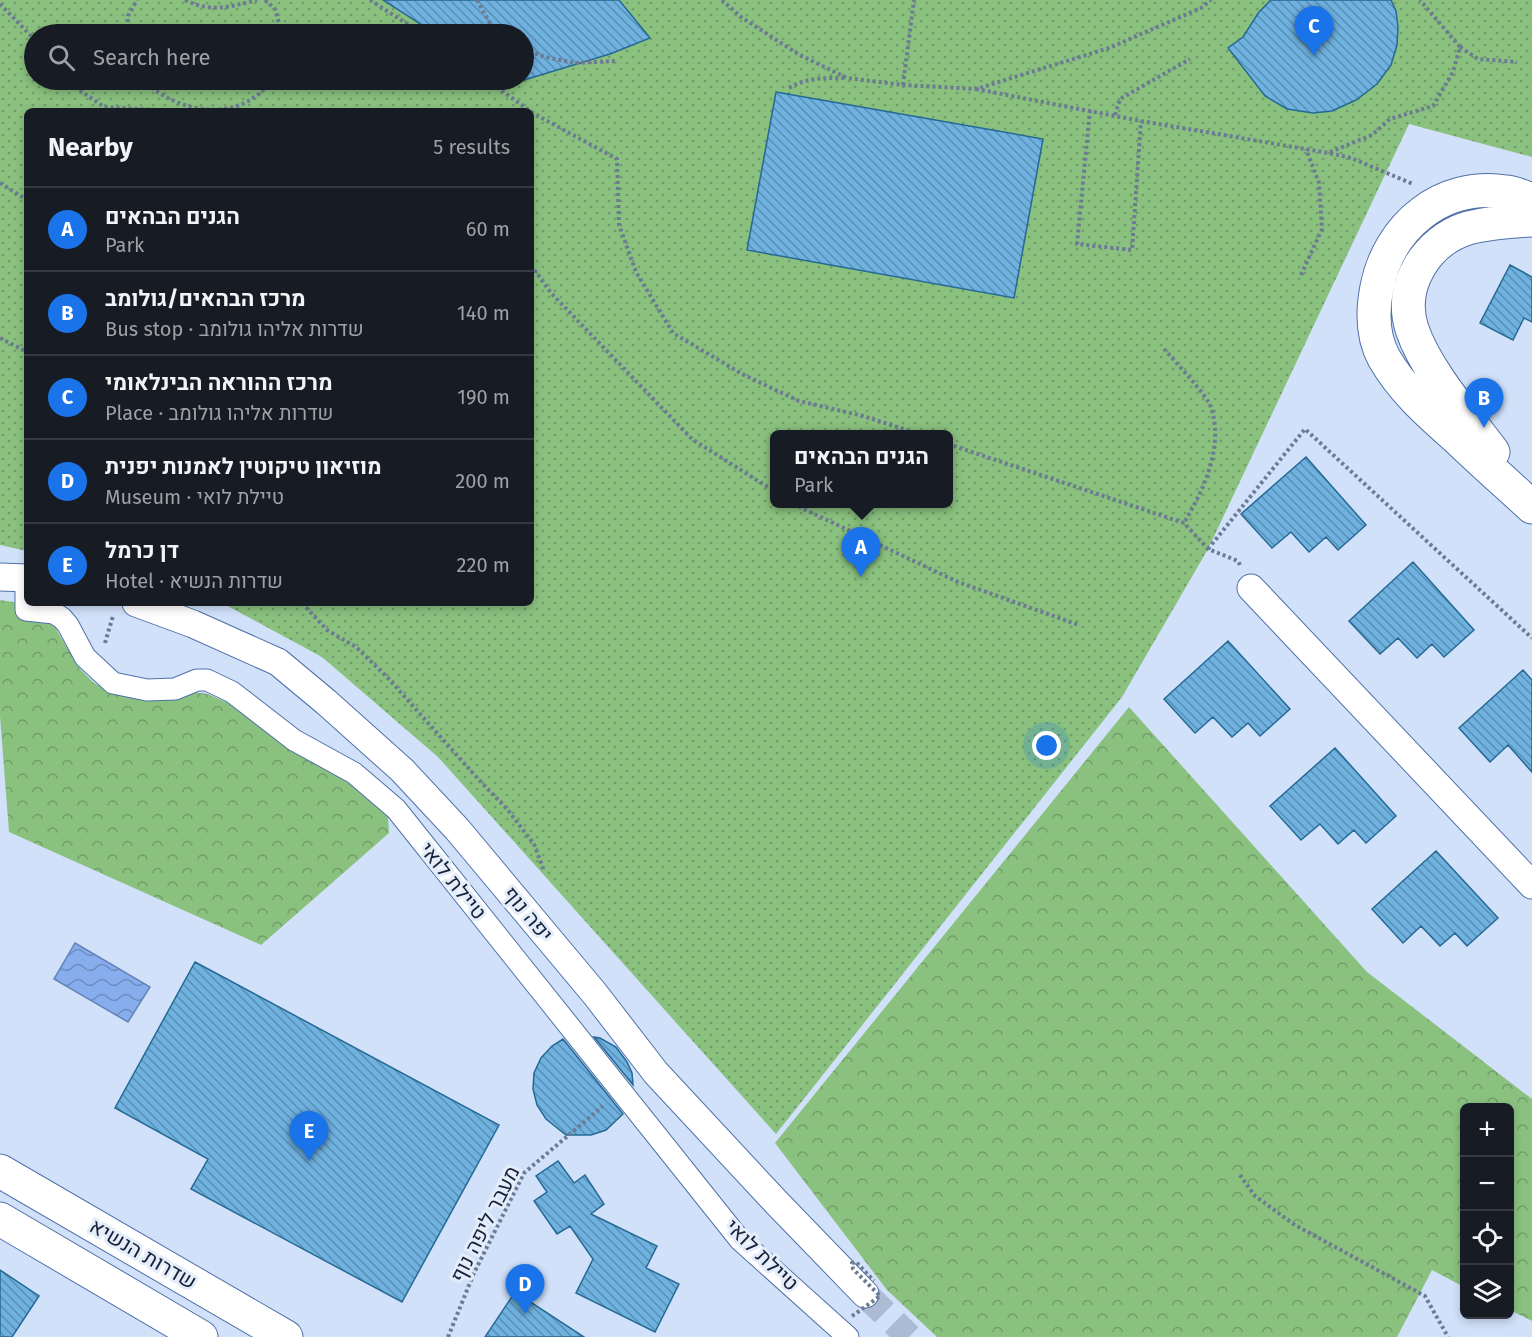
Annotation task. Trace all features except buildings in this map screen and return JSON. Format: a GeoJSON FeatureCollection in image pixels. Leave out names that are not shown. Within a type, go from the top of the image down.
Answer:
{"type":"FeatureCollection","features":[{"type":"Feature","properties":{"kind":"street"},"geometry":{"type":"LineString","coordinates":[[1532,200],[1507,192],[1482,190],[1448,198],[1420,213],[1399,234],[1387,255],[1379,277],[1373,309],[1374,331],[1383,356],[1398,380],[1417,402],[1532,505]]}},
{"type":"Feature","properties":{"kind":"street"},"geometry":{"type":"LineString","coordinates":[[1532,220],[1504,222],[1467,229],[1434,246],[1412,278],[1409,304],[1412,329],[1435,374],[1532,505]]}},
{"type":"Feature","properties":{"kind":"street","name":"טיילת לואי"},"geometry":{"type":"LineString","coordinates":[[18,578],[24,602]]}},
{"type":"Feature","properties":{"kind":"street"},"geometry":{"type":"LineString","coordinates":[[1251,588],[1532,885]]}},
{"type":"Feature","properties":{"kind":"street","name":"טיילת לואי"},"geometry":{"type":"LineString","coordinates":[[25,606],[26,610],[54,613],[62,618],[85,657],[113,683],[147,690],[175,689],[197,680],[207,680],[232,692],[294,740],[354,772],[396,809],[740,1240],[848,1337]]}},
{"type":"Feature","properties":{"kind":"street","name":"יפה נוף"},"geometry":{"type":"LineString","coordinates":[[125,608],[193,624],[278,663],[326,702],[402,770],[472,847],[595,994],[656,1073],[864,1297]]}},
{"type":"Feature","properties":{"kind":"street","name":"שדרות הנשיא"},"geometry":{"type":"LineString","coordinates":[[0,1171],[286,1337]]}},
{"type":"Feature","properties":{"kind":"street","name":"שדרות הנשיא"},"geometry":{"type":"LineString","coordinates":[[0,1219],[201,1337]]}},
{"type":"Feature","properties":{"kind":"path"},"geometry":{"type":"LineString","coordinates":[[127,24],[128,16],[137,0]]}},
{"type":"Feature","properties":{"kind":"path"},"geometry":{"type":"LineString","coordinates":[[185,0],[198,6],[211,8],[223,8],[257,0]]}},
{"type":"Feature","properties":{"kind":"path"},"geometry":{"type":"LineString","coordinates":[[211,0],[211,8]]}},
{"type":"Feature","properties":{"kind":"path"},"geometry":{"type":"LineString","coordinates":[[265,0],[275,9],[279,24]]}},
{"type":"Feature","properties":{"kind":"path"},"geometry":{"type":"LineString","coordinates":[[370,0],[407,24]]}},
{"type":"Feature","properties":{"kind":"path"},"geometry":{"type":"LineString","coordinates":[[477,0],[490,24]]}},
{"type":"Feature","properties":{"kind":"path"},"geometry":{"type":"LineString","coordinates":[[722,0],[741,17],[798,54],[847,78]]}},
{"type":"Feature","properties":{"kind":"path"},"geometry":{"type":"LineString","coordinates":[[903,85],[914,0]]}},
{"type":"Feature","properties":{"kind":"path"},"geometry":{"type":"LineString","coordinates":[[976,89],[1108,48],[1201,8],[1211,0]]}},
{"type":"Feature","properties":{"kind":"path"},"geometry":{"type":"LineString","coordinates":[[1420,0],[1460,47],[1478,59],[1517,62]]}},
{"type":"Feature","properties":{"kind":"path"},"geometry":{"type":"LineString","coordinates":[[0,3],[24,28]]}},
{"type":"Feature","properties":{"kind":"path"},"geometry":{"type":"LineString","coordinates":[[1329,153],[1372,135],[1390,119],[1433,106],[1452,72],[1460,47]]}},
{"type":"Feature","properties":{"kind":"path"},"geometry":{"type":"LineString","coordinates":[[534,53],[575,63],[615,61]]}},
{"type":"Feature","properties":{"kind":"path"},"geometry":{"type":"LineString","coordinates":[[1115,115],[1120,99],[1190,59]]}},
{"type":"Feature","properties":{"kind":"path"},"geometry":{"type":"LineString","coordinates":[[789,88],[797,83],[816,78],[847,78],[903,85],[976,89],[1351,158],[1448,198]]}},
{"type":"Feature","properties":{"kind":"path"},"geometry":{"type":"LineString","coordinates":[[79,90],[104,107],[121,108]]}},
{"type":"Feature","properties":{"kind":"path"},"geometry":{"type":"LineString","coordinates":[[155,90],[183,106],[192,108]]}},
{"type":"Feature","properties":{"kind":"path"},"geometry":{"type":"LineString","coordinates":[[227,108],[247,101],[264,90]]}},
{"type":"Feature","properties":{"kind":"path"},"geometry":{"type":"LineString","coordinates":[[501,90],[526,108]]}},
{"type":"Feature","properties":{"kind":"path"},"geometry":{"type":"LineString","coordinates":[[1090,110],[1077,244],[1132,250],[1141,121]]}},
{"type":"Feature","properties":{"kind":"path"},"geometry":{"type":"LineString","coordinates":[[534,113],[617,159],[619,225],[636,272],[673,333],[742,374],[799,402],[863,416],[904,430]]}},
{"type":"Feature","properties":{"kind":"path"},"geometry":{"type":"LineString","coordinates":[[1301,275],[1322,229],[1319,183],[1305,148]]}},
{"type":"Feature","properties":{"kind":"path"},"geometry":{"type":"LineString","coordinates":[[0,183],[24,198]]}},
{"type":"Feature","properties":{"kind":"path"},"geometry":{"type":"LineString","coordinates":[[534,269],[551,293],[692,439],[770,488]]}},
{"type":"Feature","properties":{"kind":"path"},"geometry":{"type":"LineString","coordinates":[[0,338],[24,350]]}},
{"type":"Feature","properties":{"kind":"path"},"geometry":{"type":"LineString","coordinates":[[1164,349],[1211,406],[1216,441],[1201,493],[1184,523]]}},
{"type":"Feature","properties":{"kind":"path"},"geometry":{"type":"LineString","coordinates":[[1208,549],[1305,429],[1532,638]]}},
{"type":"Feature","properties":{"kind":"path"},"geometry":{"type":"LineString","coordinates":[[953,446],[1184,523],[1208,549],[1238,561],[1251,588]]}},
{"type":"Feature","properties":{"kind":"path"},"geometry":{"type":"LineString","coordinates":[[801,508],[958,582],[1079,625]]}},
{"type":"Feature","properties":{"kind":"path"},"geometry":{"type":"LineString","coordinates":[[305,606],[327,630],[356,647],[387,677],[507,809],[534,844],[544,871]]}},
{"type":"Feature","properties":{"kind":"path"},"geometry":{"type":"LineString","coordinates":[[102,654],[125,608]]}},
{"type":"Feature","properties":{"kind":"path","name":"מעבר ליפה נוף"},"geometry":{"type":"LineString","coordinates":[[448,1337],[474,1273],[524,1173],[621,1091]]}},
{"type":"Feature","properties":{"kind":"path"},"geometry":{"type":"LineString","coordinates":[[1240,1175],[1255,1196],[1295,1225],[1425,1296],[1448,1337]]}},
{"type":"Feature","properties":{"kind":"path"},"geometry":{"type":"LineString","coordinates":[[864,1297],[856,1262],[852,1263],[853,1269],[880,1296],[864,1297]]}},
{"type":"Feature","properties":{"kind":"green space"},"geometry":{"type":"Polygon","coordinates":[[[0,0],[1532,0],[1532,157],[1409,124],[1208,549],[1122,697],[776,1134],[438,757],[322,657],[228,606],[534,606],[534,108],[24,108],[24,550],[0,545],[0,0]]]}},
{"type":"Feature","properties":{"kind":"green space"},"geometry":{"type":"Polygon","coordinates":[[[0,600],[34,606],[50,614],[57,631],[80,669],[94,683],[117,695],[137,699],[168,699],[191,692],[208,694],[228,703],[322,767],[357,786],[388,817],[389,833],[261,945],[9,832],[0,716],[0,600]]]}},
{"type":"Feature","properties":{"kind":"green space"},"geometry":{"type":"Polygon","coordinates":[[[1129,707],[1367,972],[1532,1099],[1532,1321],[1514,1312],[1514,1103],[1460,1103],[1460,1285],[1432,1270],[1397,1337],[937,1337],[887,1290],[775,1143],[1129,707]]]}},
{"type":"Feature","properties":{"kind":"water"},"geometry":{"type":"Polygon","coordinates":[[[75,943],[150,987],[128,1022],[54,979],[75,943]]]}},
{"type":"Feature","properties":{"kind":"tunnel"},"geometry":{"type":"LineString","coordinates":[[865,1294],[909,1337]]}},
{"type":"Feature","properties":{"kind":"place","name":"מרכז ההוראה הבינלאומי"},"geometry":{"type":"Point","coordinates":[1314,56]}},
{"type":"Feature","properties":{"kind":"place","name":"מרכז הבהאים/גולומב"},"geometry":{"type":"Point","coordinates":[1484,428]}},
{"type":"Feature","properties":{"kind":"place","name":"הגנים הבהאים"},"geometry":{"type":"Point","coordinates":[861,577]}},
{"type":"Feature","properties":{"kind":"place","name":"דן כרמל"},"geometry":{"type":"Point","coordinates":[309,1161]}},
{"type":"Feature","properties":{"kind":"place","name":"מוזיאון טיקוטין לאמנות יפנית"},"geometry":{"type":"Point","coordinates":[525,1314]}}]}
